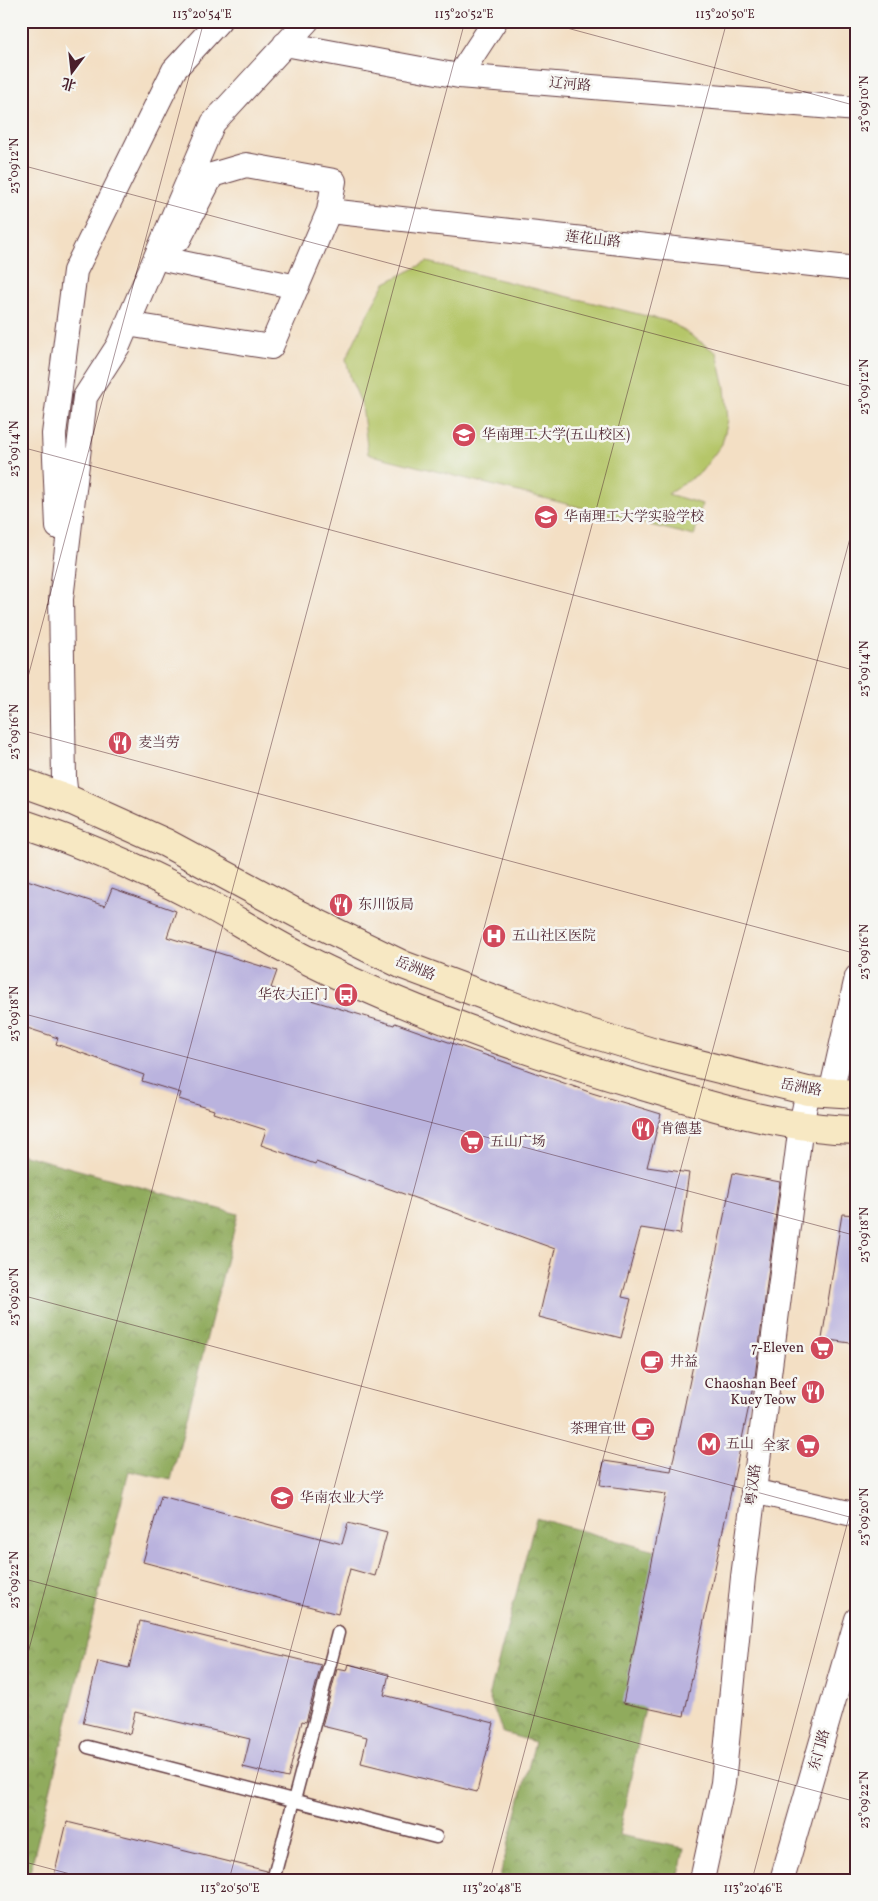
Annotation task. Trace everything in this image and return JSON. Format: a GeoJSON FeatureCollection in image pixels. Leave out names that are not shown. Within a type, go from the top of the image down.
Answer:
{"type":"FeatureCollection","features":[{"type":"Feature","properties":{"kind":"main road","name":"岳洲路"},"geometry":{"type":"LineString","coordinates":[[21,782],[66,798],[166,843],[280,905],[403,965],[577,1029],[655,1053],[832,1093]]}},
{"type":"Feature","properties":{"kind":"main road"},"geometry":{"type":"LineString","coordinates":[[21,823],[126,863],[194,897],[304,959],[429,1013],[592,1072],[719,1108],[754,1117],[801,1125],[857,1130]]}},
{"type":"Feature","properties":{"kind":"street"},"geometry":{"type":"LineString","coordinates":[[66,798],[64,779],[61,599],[54,434],[75,271],[174,70],[219,21]]}},
{"type":"Feature","properties":{"kind":"street"},"geometry":{"type":"LineString","coordinates":[[118,346],[213,123],[307,21]]}},
{"type":"Feature","properties":{"kind":"street"},"geometry":{"type":"LineString","coordinates":[[459,76],[495,21]]}},
{"type":"Feature","properties":{"kind":"street","name":"辽河路"},"geometry":{"type":"LineString","coordinates":[[285,44],[459,76],[857,110]]}},
{"type":"Feature","properties":{"kind":"street"},"geometry":{"type":"LineString","coordinates":[[61,599],[85,397],[133,324],[212,175],[246,165],[334,181],[329,211],[271,347],[133,324]]}},
{"type":"Feature","properties":{"kind":"street","name":"莲花山路"},"geometry":{"type":"LineString","coordinates":[[329,211],[857,269]]}},
{"type":"Feature","properties":{"kind":"street"},"geometry":{"type":"LineString","coordinates":[[168,260],[297,287]]}},
{"type":"Feature","properties":{"kind":"street","name":"粤汉路"},"geometry":{"type":"LineString","coordinates":[[702,1880],[724,1783],[753,1491],[801,1125],[832,1093],[857,977]]}},
{"type":"Feature","properties":{"kind":"street"},"geometry":{"type":"LineString","coordinates":[[753,1491],[857,1515]]}},
{"type":"Feature","properties":{"kind":"street","name":"东门路"},"geometry":{"type":"LineString","coordinates":[[782,1880],[857,1620]]}},
{"type":"Feature","properties":{"kind":"lane"},"geometry":{"type":"LineString","coordinates":[[274,1880],[338,1633]]}},
{"type":"Feature","properties":{"kind":"lane"},"geometry":{"type":"LineString","coordinates":[[88,1747],[436,1837]]}},
{"type":"Feature","properties":{"kind":"green space"},"geometry":{"type":"Polygon","coordinates":[[[427,262],[671,322],[717,353],[725,388],[728,420],[722,444],[701,472],[668,494],[702,504],[694,536],[368,454],[362,405],[351,380],[346,359],[385,283],[427,262]]]}},
{"type":"Feature","properties":{"kind":"green space"},"geometry":{"type":"Polygon","coordinates":[[[21,1154],[238,1214],[171,1480],[129,1471],[28,1880],[21,1880],[21,1154]]]}},
{"type":"Feature","properties":{"kind":"green space"},"geometry":{"type":"Polygon","coordinates":[[[536,1518],[676,1557],[619,1835],[684,1848],[678,1880],[499,1880],[535,1742],[503,1733],[489,1697],[536,1518]]]}},
{"type":"Feature","properties":{"kind":"building"},"geometry":{"type":"Polygon","coordinates":[[[21,878],[105,906],[112,888],[176,911],[167,937],[277,971],[271,988],[394,1025],[395,1023],[592,1093],[661,1114],[647,1167],[689,1173],[680,1234],[641,1228],[622,1297],[631,1299],[621,1338],[539,1317],[555,1249],[316,1162],[315,1164],[261,1145],[266,1130],[213,1113],[214,1110],[179,1099],[181,1093],[142,1081],[144,1075],[56,1044],[58,1038],[21,1026],[21,878]]]}},
{"type":"Feature","properties":{"kind":"building","name":"五山"},"geometry":{"type":"Polygon","coordinates":[[[733,1173],[780,1182],[755,1377],[684,1716],[623,1703],[666,1494],[600,1485],[604,1461],[671,1471],[733,1173]]]}},
{"type":"Feature","properties":{"kind":"building"},"geometry":{"type":"Polygon","coordinates":[[[842,1214],[857,1215],[857,1344],[822,1339],[842,1214]]]}},
{"type":"Feature","properties":{"kind":"building"},"geometry":{"type":"Polygon","coordinates":[[[161,1496],[342,1544],[348,1523],[387,1533],[375,1576],[350,1569],[338,1614],[143,1562],[161,1496]]]}},
{"type":"Feature","properties":{"kind":"building"},"geometry":{"type":"Polygon","coordinates":[[[140,1621],[321,1665],[306,1722],[302,1721],[288,1778],[243,1767],[250,1739],[135,1712],[130,1734],[83,1723],[98,1661],[129,1668],[140,1621]]]}},
{"type":"Feature","properties":{"kind":"building"},"geometry":{"type":"Polygon","coordinates":[[[349,1664],[389,1674],[384,1695],[494,1723],[477,1792],[361,1763],[367,1737],[322,1726],[337,1669],[347,1671],[349,1664]]]}},
{"type":"Feature","properties":{"kind":"building"},"geometry":{"type":"Polygon","coordinates":[[[67,1822],[267,1871],[265,1880],[53,1880],[67,1822]]]}},
{"type":"Feature","properties":{"kind":"place","name":"华南理工大学(五山校区)"},"geometry":{"type":"Point","coordinates":[464,435]}},
{"type":"Feature","properties":{"kind":"place","name":"华南理工大学实验学校"},"geometry":{"type":"Point","coordinates":[546,517]}},
{"type":"Feature","properties":{"kind":"place","name":"麦当劳"},"geometry":{"type":"Point","coordinates":[120,743]}},
{"type":"Feature","properties":{"kind":"place","name":"东川饭局"},"geometry":{"type":"Point","coordinates":[341,905]}},
{"type":"Feature","properties":{"kind":"place","name":"五山社区医院"},"geometry":{"type":"Point","coordinates":[494,936]}},
{"type":"Feature","properties":{"kind":"place","name":"华农大正门"},"geometry":{"type":"Point","coordinates":[346,995]}},
{"type":"Feature","properties":{"kind":"place","name":"肯德基"},"geometry":{"type":"Point","coordinates":[643,1129]}},
{"type":"Feature","properties":{"kind":"place","name":"五山广场"},"geometry":{"type":"Point","coordinates":[472,1142]}},
{"type":"Feature","properties":{"kind":"place","name":"7-Eleven"},"geometry":{"type":"Point","coordinates":[822,1348]}},
{"type":"Feature","properties":{"kind":"place","name":"井益"},"geometry":{"type":"Point","coordinates":[652,1362]}},
{"type":"Feature","properties":{"kind":"place","name":"Chaoshan Beef Kuey Teow"},"geometry":{"type":"Point","coordinates":[813,1392]}},
{"type":"Feature","properties":{"kind":"place","name":"茶理宜世"},"geometry":{"type":"Point","coordinates":[643,1429]}},
{"type":"Feature","properties":{"kind":"place","name":"五山"},"geometry":{"type":"Point","coordinates":[709,1444]}},
{"type":"Feature","properties":{"kind":"place","name":"全家"},"geometry":{"type":"Point","coordinates":[808,1446]}},
{"type":"Feature","properties":{"kind":"place","name":"华南农业大学"},"geometry":{"type":"Point","coordinates":[282,1498]}}]}
